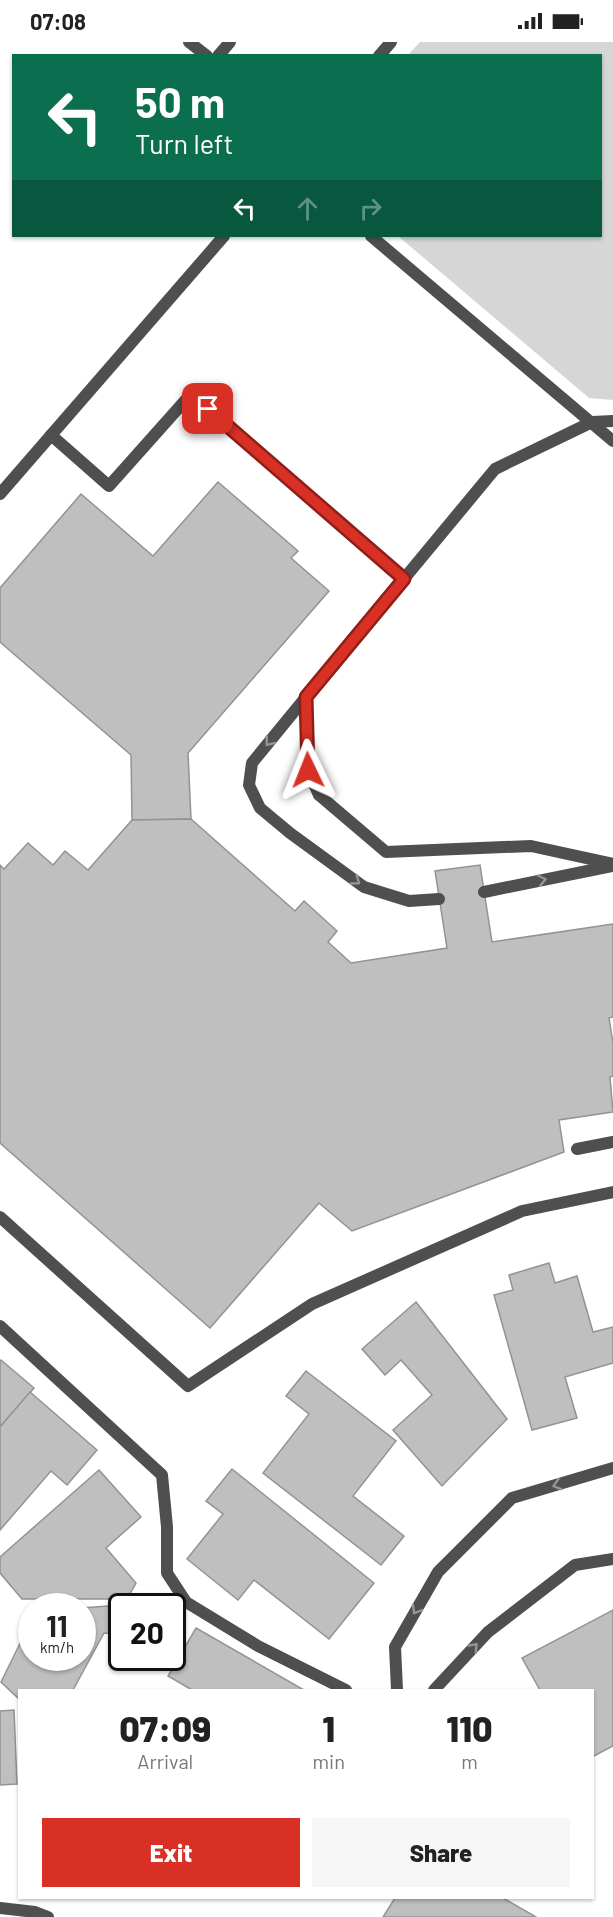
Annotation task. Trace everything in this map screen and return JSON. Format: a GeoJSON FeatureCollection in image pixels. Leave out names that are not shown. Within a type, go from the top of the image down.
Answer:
{"type":"FeatureCollection","features":[{"type":"Feature","properties":{"kind":"street"},"geometry":{"type":"LineString","coordinates":[[189,42],[204,54]]}},
{"type":"Feature","properties":{"kind":"street"},"geometry":{"type":"LineString","coordinates":[[220,54],[230,42]]}},
{"type":"Feature","properties":{"kind":"street"},"geometry":{"type":"LineString","coordinates":[[381,54],[391,42]]}},
{"type":"Feature","properties":{"kind":"street"},"geometry":{"type":"LineString","coordinates":[[0,494],[223,237]]}},
{"type":"Feature","properties":{"kind":"street"},"geometry":{"type":"LineString","coordinates":[[372,237],[613,441]]}},
{"type":"Feature","properties":{"kind":"street"},"geometry":{"type":"LineString","coordinates":[[51,435],[109,486],[190,394],[404,579]]}},
{"type":"Feature","properties":{"kind":"street"},"geometry":{"type":"LineString","coordinates":[[439,899],[409,901],[364,887],[260,808],[249,785],[252,763],[495,469],[592,422],[613,421]]}},
{"type":"Feature","properties":{"kind":"street"},"geometry":{"type":"LineString","coordinates":[[306,697],[308,770],[319,795],[386,852],[531,846],[613,865]]}},
{"type":"Feature","properties":{"kind":"street"},"geometry":{"type":"LineString","coordinates":[[484,892],[613,865]]}},
{"type":"Feature","properties":{"kind":"street"},"geometry":{"type":"LineString","coordinates":[[577,1149],[613,1142]]}},
{"type":"Feature","properties":{"kind":"street"},"geometry":{"type":"LineString","coordinates":[[0,1217],[188,1386],[312,1304],[522,1211],[613,1192]]}},
{"type":"Feature","properties":{"kind":"street"},"geometry":{"type":"LineString","coordinates":[[0,1326],[162,1475],[167,1527],[167,1573],[186,1602],[258,1646],[344,1689]]}},
{"type":"Feature","properties":{"kind":"street"},"geometry":{"type":"LineString","coordinates":[[397,1689],[395,1647],[438,1572],[512,1498],[613,1468]]}},
{"type":"Feature","properties":{"kind":"street"},"geometry":{"type":"LineString","coordinates":[[435,1689],[488,1632],[575,1565],[613,1559]]}},
{"type":"Feature","properties":{"kind":"street"},"geometry":{"type":"LineString","coordinates":[[0,1908],[35,1912],[48,1917]]}},
{"type":"Feature","properties":{"kind":"shaded area"},"geometry":{"type":"Polygon","coordinates":[[[420,42],[613,42],[613,400],[589,398],[399,237],[602,237],[602,54],[409,54],[420,42]]]}},
{"type":"Feature","properties":{"kind":"building"},"geometry":{"type":"Polygon","coordinates":[[[218,482],[298,551],[291,558],[329,591],[188,753],[191,819],[132,820],[131,755],[0,642],[0,588],[81,494],[153,556],[218,482]]]}},
{"type":"Feature","properties":{"kind":"building"},"geometry":{"type":"Polygon","coordinates":[[[191,819],[295,911],[304,901],[337,931],[328,942],[351,963],[447,948],[435,871],[480,865],[492,942],[613,924],[613,1017],[609,1018],[613,1043],[613,1076],[610,1077],[613,1112],[559,1120],[564,1152],[352,1231],[319,1203],[210,1328],[0,1143],[0,865],[4,869],[28,843],[53,865],[65,851],[88,870],[132,820],[191,819]]]}},
{"type":"Feature","properties":{"kind":"building"},"geometry":{"type":"Polygon","coordinates":[[[549,1263],[555,1283],[577,1276],[593,1332],[613,1327],[613,1363],[565,1377],[577,1418],[532,1430],[494,1295],[513,1290],[509,1275],[549,1263]]]}},
{"type":"Feature","properties":{"kind":"building"},"geometry":{"type":"Polygon","coordinates":[[[416,1302],[507,1419],[442,1486],[393,1430],[432,1395],[401,1360],[385,1375],[362,1349],[416,1302]]]}},
{"type":"Feature","properties":{"kind":"building"},"geometry":{"type":"Polygon","coordinates":[[[0,1361],[34,1388],[0,1427],[0,1361]]]}},
{"type":"Feature","properties":{"kind":"building"},"geometry":{"type":"Polygon","coordinates":[[[306,1371],[396,1441],[353,1496],[404,1536],[381,1565],[263,1473],[309,1414],[286,1396],[306,1371]]]}},
{"type":"Feature","properties":{"kind":"building"},"geometry":{"type":"Polygon","coordinates":[[[30,1392],[97,1450],[67,1485],[51,1471],[0,1530],[0,1427],[30,1392]]]}},
{"type":"Feature","properties":{"kind":"building"},"geometry":{"type":"Polygon","coordinates":[[[232,1469],[374,1583],[329,1639],[254,1580],[238,1600],[187,1559],[223,1514],[206,1501],[232,1469]]]}},
{"type":"Feature","properties":{"kind":"building"},"geometry":{"type":"Polygon","coordinates":[[[99,1470],[141,1517],[106,1548],[136,1583],[130,1593],[108,1593],[108,1599],[96,1599],[96,1593],[18,1594],[0,1573],[0,1557],[99,1470]]]}},
{"type":"Feature","properties":{"kind":"building"},"geometry":{"type":"Polygon","coordinates":[[[108,1606],[108,1633],[104,1633],[96,1648],[96,1607],[108,1606]]]}},
{"type":"Feature","properties":{"kind":"building"},"geometry":{"type":"Polygon","coordinates":[[[613,1610],[613,1746],[594,1756],[594,1689],[539,1689],[522,1658],[613,1610]]]}},
{"type":"Feature","properties":{"kind":"building"},"geometry":{"type":"Polygon","coordinates":[[[196,1628],[302,1689],[190,1689],[168,1676],[171,1671],[186,1671],[186,1645],[196,1628]]]}},
{"type":"Feature","properties":{"kind":"building"},"geometry":{"type":"Polygon","coordinates":[[[18,1647],[18,1671],[83,1671],[74,1689],[18,1689],[18,1698],[1,1682],[18,1647]]]}},
{"type":"Feature","properties":{"kind":"building"},"geometry":{"type":"Polygon","coordinates":[[[14,1710],[17,1784],[0,1785],[0,1711],[14,1710]]]}},
{"type":"Feature","properties":{"kind":"building"},"geometry":{"type":"Polygon","coordinates":[[[394,1899],[505,1899],[536,1917],[383,1917],[394,1899]]]}},
{"type":"Feature","properties":{"kind":"route"},"geometry":{"type":"LineString","coordinates":[[208,409],[404,579],[306,697],[308,770]]}}]}
